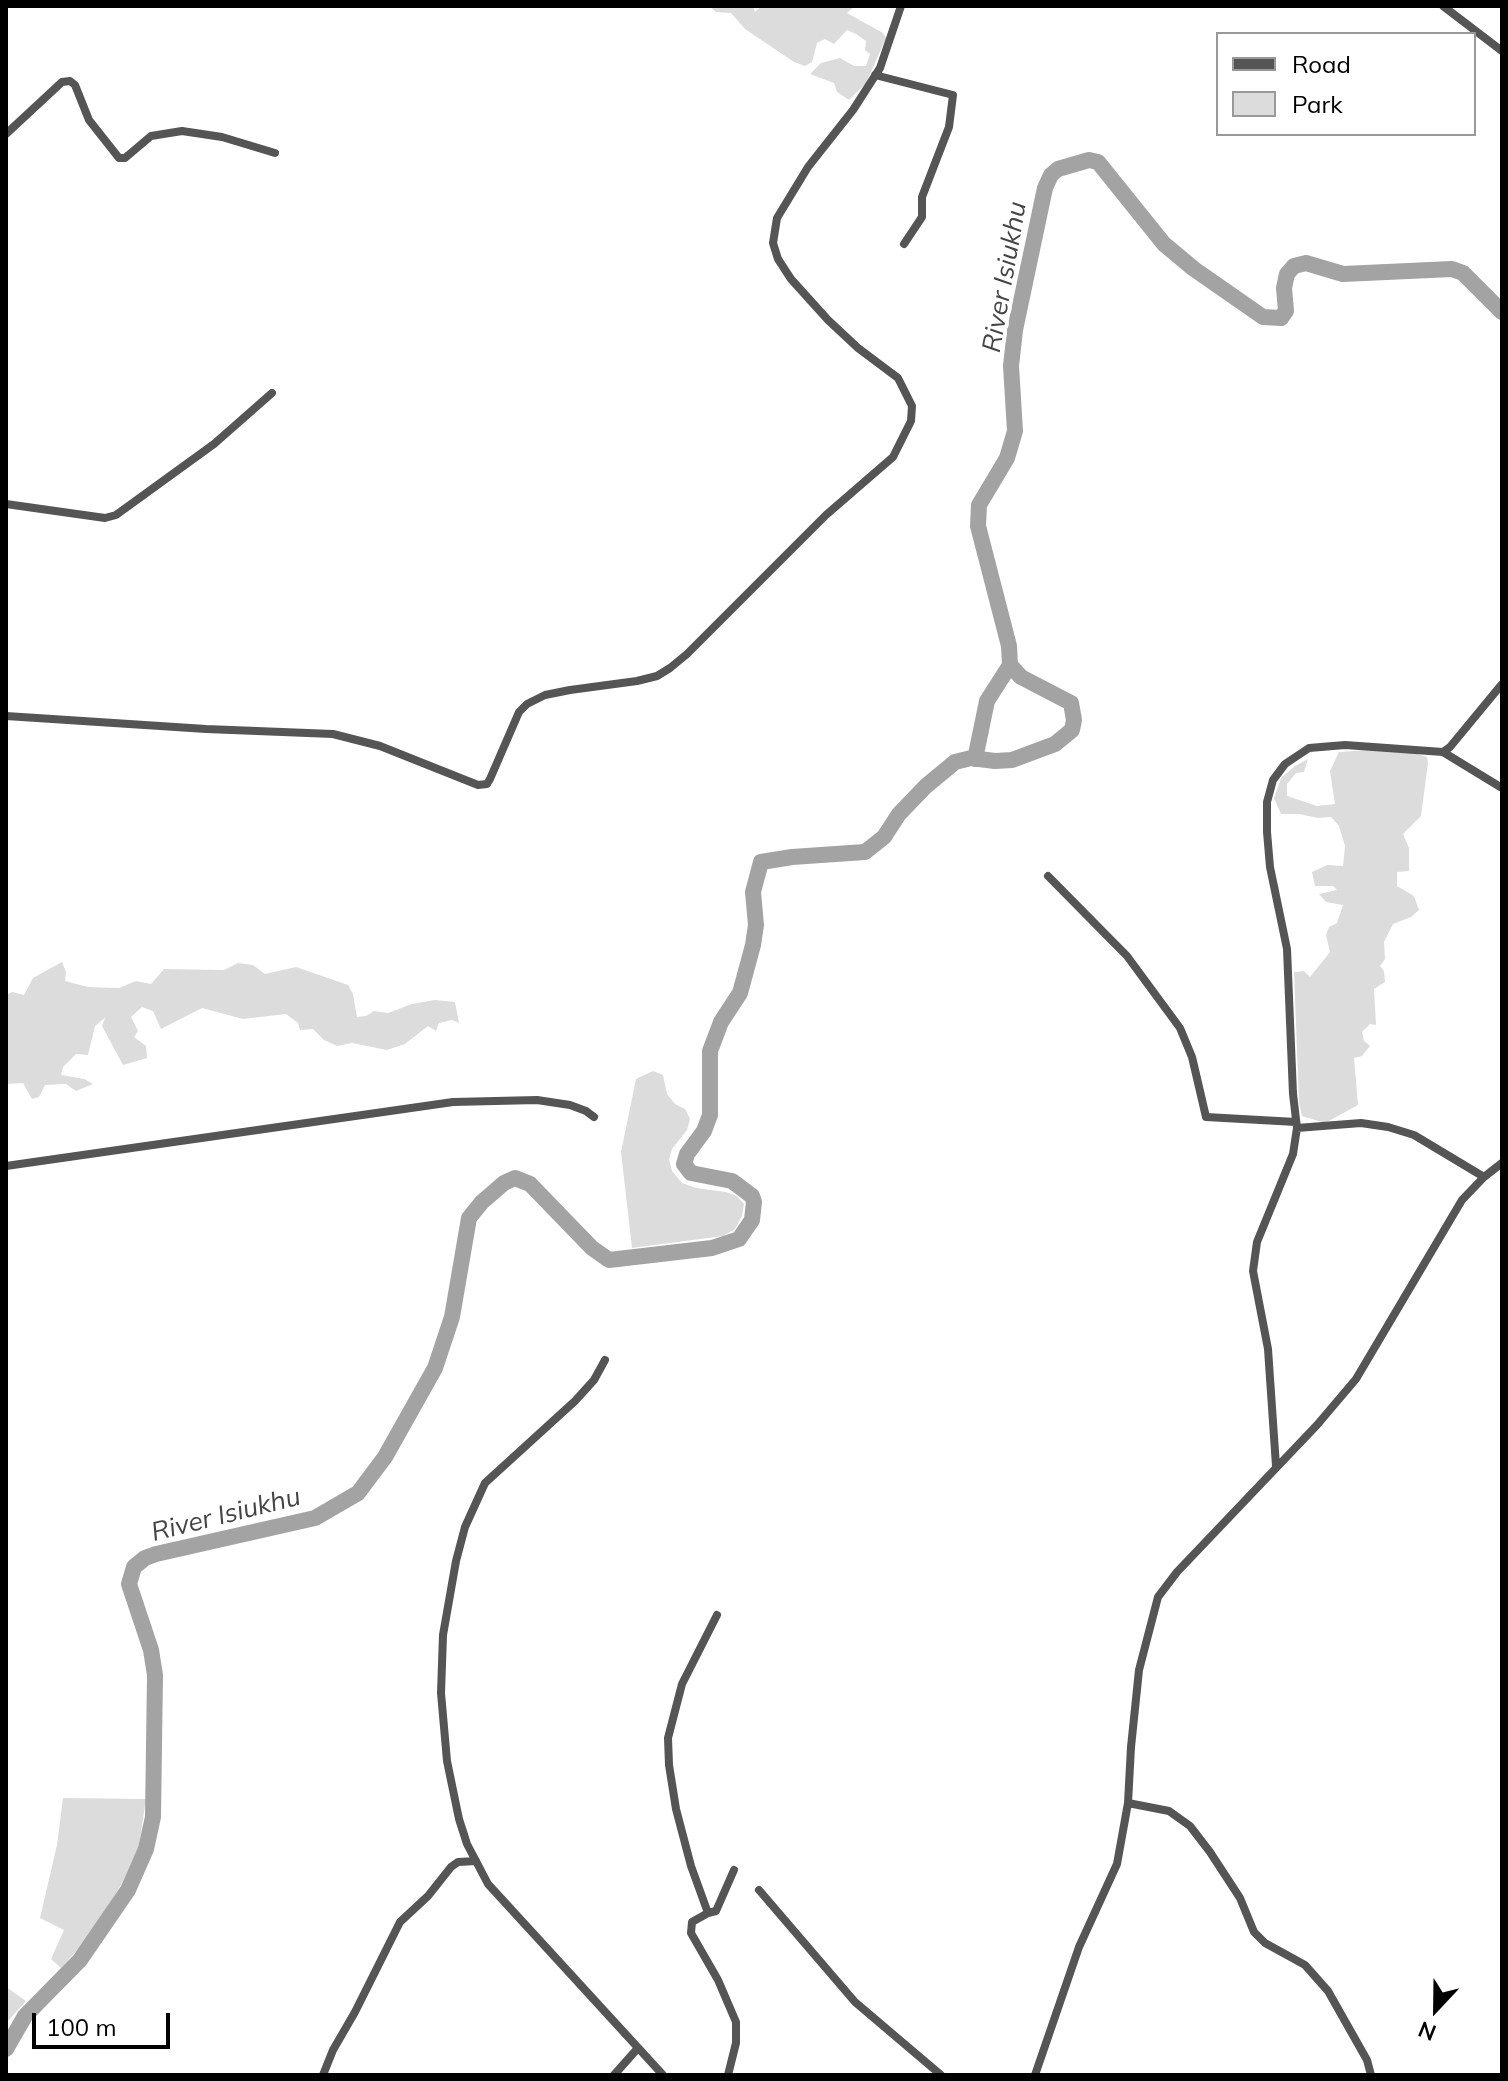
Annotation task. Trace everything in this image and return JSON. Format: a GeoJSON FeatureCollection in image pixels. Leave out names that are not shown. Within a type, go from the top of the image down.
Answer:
{"type":"FeatureCollection","features":[{"type":"Feature","properties":{"kind":"street"},"geometry":{"type":"LineString","coordinates":[[6,716],[333,734],[393,751],[478,785],[487,784],[519,712],[527,704],[558,693],[647,679],[670,668],[826,515],[893,457],[911,421],[912,406],[898,378],[828,320],[791,279],[778,259],[773,243],[777,218],[808,167],[853,110],[875,75],[901,6]]}},
{"type":"Feature","properties":{"kind":"street"},"geometry":{"type":"LineString","coordinates":[[1443,6],[1502,51]]}},
{"type":"Feature","properties":{"kind":"street"},"geometry":{"type":"LineString","coordinates":[[875,75],[953,95],[949,127],[922,197],[922,217],[904,244]]}},
{"type":"Feature","properties":{"kind":"street"},"geometry":{"type":"LineString","coordinates":[[6,134],[62,82],[70,81],[75,85],[89,120],[119,158],[125,158],[151,136],[182,131],[222,137],[275,153]]}},
{"type":"Feature","properties":{"kind":"street"},"geometry":{"type":"LineString","coordinates":[[6,504],[105,518],[116,515],[214,444],[272,393]]}},
{"type":"Feature","properties":{"kind":"street"},"geometry":{"type":"LineString","coordinates":[[1443,752],[1502,684]]}},
{"type":"Feature","properties":{"kind":"street"},"geometry":{"type":"LineString","coordinates":[[1276,1466],[1268,1349],[1253,1271],[1262,1226],[1293,1154],[1297,1125],[1287,949],[1270,867],[1267,832],[1267,802],[1273,780],[1285,764],[1309,748],[1345,745],[1443,752],[1502,788]]}},
{"type":"Feature","properties":{"kind":"street"},"geometry":{"type":"LineString","coordinates":[[1048,876],[1127,956],[1180,1028],[1192,1057],[1206,1117],[1297,1125],[1361,1123],[1388,1127],[1414,1135],[1484,1177]]}},
{"type":"Feature","properties":{"kind":"street"},"geometry":{"type":"LineString","coordinates":[[6,1166],[453,1102],[537,1100],[570,1105],[594,1117]]}},
{"type":"Feature","properties":{"kind":"street"},"geometry":{"type":"LineString","coordinates":[[1035,2075],[1079,1947],[1117,1864],[1128,1803],[1139,1670],[1158,1597],[1177,1572],[1356,1379],[1462,1200],[1502,1163]]}},
{"type":"Feature","properties":{"kind":"street"},"geometry":{"type":"LineString","coordinates":[[605,1360],[594,1380],[575,1401],[485,1483],[465,1527],[456,1561],[443,1635],[441,1693],[447,1761],[459,1819],[488,1884],[663,2075]]}},
{"type":"Feature","properties":{"kind":"street"},"geometry":{"type":"LineString","coordinates":[[708,1913],[691,1866],[676,1809],[668,1738],[682,1684],[717,1615]]}},
{"type":"Feature","properties":{"kind":"street"},"geometry":{"type":"LineString","coordinates":[[1128,1803],[1169,1811],[1190,1826],[1240,1898],[1254,1932],[1265,1943],[1305,1965],[1328,1991],[1367,2060],[1371,2075]]}},
{"type":"Feature","properties":{"kind":"street"},"geometry":{"type":"LineString","coordinates":[[323,2075],[400,1922],[428,1896],[451,1867],[458,1862],[476,1861]]}},
{"type":"Feature","properties":{"kind":"street"},"geometry":{"type":"LineString","coordinates":[[728,2075],[736,2043],[736,2022],[718,1980],[691,1933],[692,1922],[716,1911],[734,1870]]}},
{"type":"Feature","properties":{"kind":"street"},"geometry":{"type":"LineString","coordinates":[[759,1890],[855,2002],[941,2075]]}},
{"type":"Feature","properties":{"kind":"street"},"geometry":{"type":"LineString","coordinates":[[614,2075],[638,2048]]}},
{"type":"Feature","properties":{"kind":"green space"},"geometry":{"type":"Polygon","coordinates":[[[709,6],[753,6],[755,12],[761,6],[855,6],[847,13],[883,33],[886,38],[866,83],[849,100],[837,92],[834,83],[810,74],[821,63],[840,58],[854,66],[866,66],[870,54],[865,50],[866,41],[856,34],[847,30],[834,44],[825,39],[817,43],[812,62],[805,66],[745,29],[731,13],[716,12],[709,6]]]}},
{"type":"Feature","properties":{"kind":"green space"},"geometry":{"type":"Polygon","coordinates":[[[1398,748],[1427,757],[1428,763],[1421,816],[1403,834],[1409,848],[1409,871],[1397,872],[1397,886],[1414,896],[1419,910],[1393,924],[1384,942],[1385,959],[1380,966],[1385,982],[1374,989],[1376,1025],[1370,1024],[1362,1032],[1364,1041],[1370,1046],[1362,1056],[1354,1058],[1358,1105],[1325,1123],[1302,1116],[1299,1103],[1294,972],[1304,971],[1310,977],[1330,952],[1326,935],[1329,927],[1337,923],[1343,905],[1326,902],[1319,894],[1337,890],[1333,886],[1315,886],[1312,872],[1327,865],[1343,866],[1345,846],[1339,826],[1331,817],[1281,814],[1274,798],[1281,778],[1308,759],[1304,772],[1296,773],[1287,784],[1287,796],[1317,806],[1335,804],[1330,771],[1339,752],[1398,748]]]}},
{"type":"Feature","properties":{"kind":"green space"},"geometry":{"type":"Polygon","coordinates":[[[62,962],[65,981],[88,987],[119,988],[136,981],[151,984],[164,969],[224,970],[238,963],[253,965],[265,974],[296,967],[348,985],[357,1017],[374,1011],[388,1013],[435,1000],[455,1002],[459,1023],[452,1020],[439,1023],[436,1031],[428,1026],[405,1044],[387,1050],[352,1043],[337,1046],[324,1040],[313,1029],[300,1030],[298,1023],[286,1014],[243,1019],[202,1008],[161,1029],[153,1011],[142,1007],[131,1017],[138,1031],[134,1037],[146,1046],[147,1058],[123,1065],[102,1026],[105,1018],[95,1026],[88,1055],[76,1054],[63,1067],[61,1075],[93,1084],[76,1091],[66,1084],[45,1085],[39,1097],[32,1099],[23,1083],[6,1084],[6,995],[12,992],[24,995],[33,978],[62,962]]]}},
{"type":"Feature","properties":{"kind":"green space"},"geometry":{"type":"Polygon","coordinates":[[[653,1071],[663,1075],[667,1094],[675,1104],[685,1109],[690,1119],[687,1130],[672,1149],[669,1159],[672,1171],[682,1183],[726,1192],[737,1196],[744,1204],[735,1229],[723,1236],[632,1248],[621,1152],[636,1079],[653,1071]]]}},
{"type":"Feature","properties":{"kind":"green space"},"geometry":{"type":"Polygon","coordinates":[[[63,1798],[146,1799],[139,1846],[121,1885],[90,1936],[61,1968],[51,1959],[64,1930],[40,1918],[57,1845],[63,1798]]]}},
{"type":"Feature","properties":{"kind":"green space"},"geometry":{"type":"Polygon","coordinates":[[[6,1987],[26,2001],[6,2023],[6,1987]]]}},
{"type":"Feature","properties":{"kind":"waterway","name":"River Isiukhu"},"geometry":{"type":"LineString","coordinates":[[6,2049],[25,2016],[80,1960],[128,1890],[146,1849],[153,1817],[155,1675],[151,1650],[129,1584],[134,1567],[156,1554],[315,1518],[358,1493],[385,1457],[435,1368],[452,1317],[469,1218],[504,1183],[515,1178],[530,1184],[592,1248],[609,1260],[712,1248],[739,1239],[752,1220],[752,1196],[732,1181],[691,1173],[684,1164],[710,1115],[710,1051],[721,1022],[740,993],[753,945],[756,925],[753,892],[761,862],[865,852],[884,837],[899,814],[926,786],[955,762],[971,758],[1012,760],[1055,744],[1072,730],[1071,703],[1021,677],[1010,665],[1009,646],[978,526],[979,505],[1007,458],[1015,431],[1011,366],[1015,330],[1045,188],[1051,175],[1058,169],[1089,160],[1098,162],[1164,244],[1263,317],[1281,318],[1286,311],[1284,288],[1287,274],[1294,266],[1306,263],[1343,274],[1452,269],[1463,273],[1502,312]]}},
{"type":"Feature","properties":{"kind":"waterway","name":"River Isiukhu"},"geometry":{"type":"LineString","coordinates":[[975,759],[987,701],[1010,665]]}}]}
